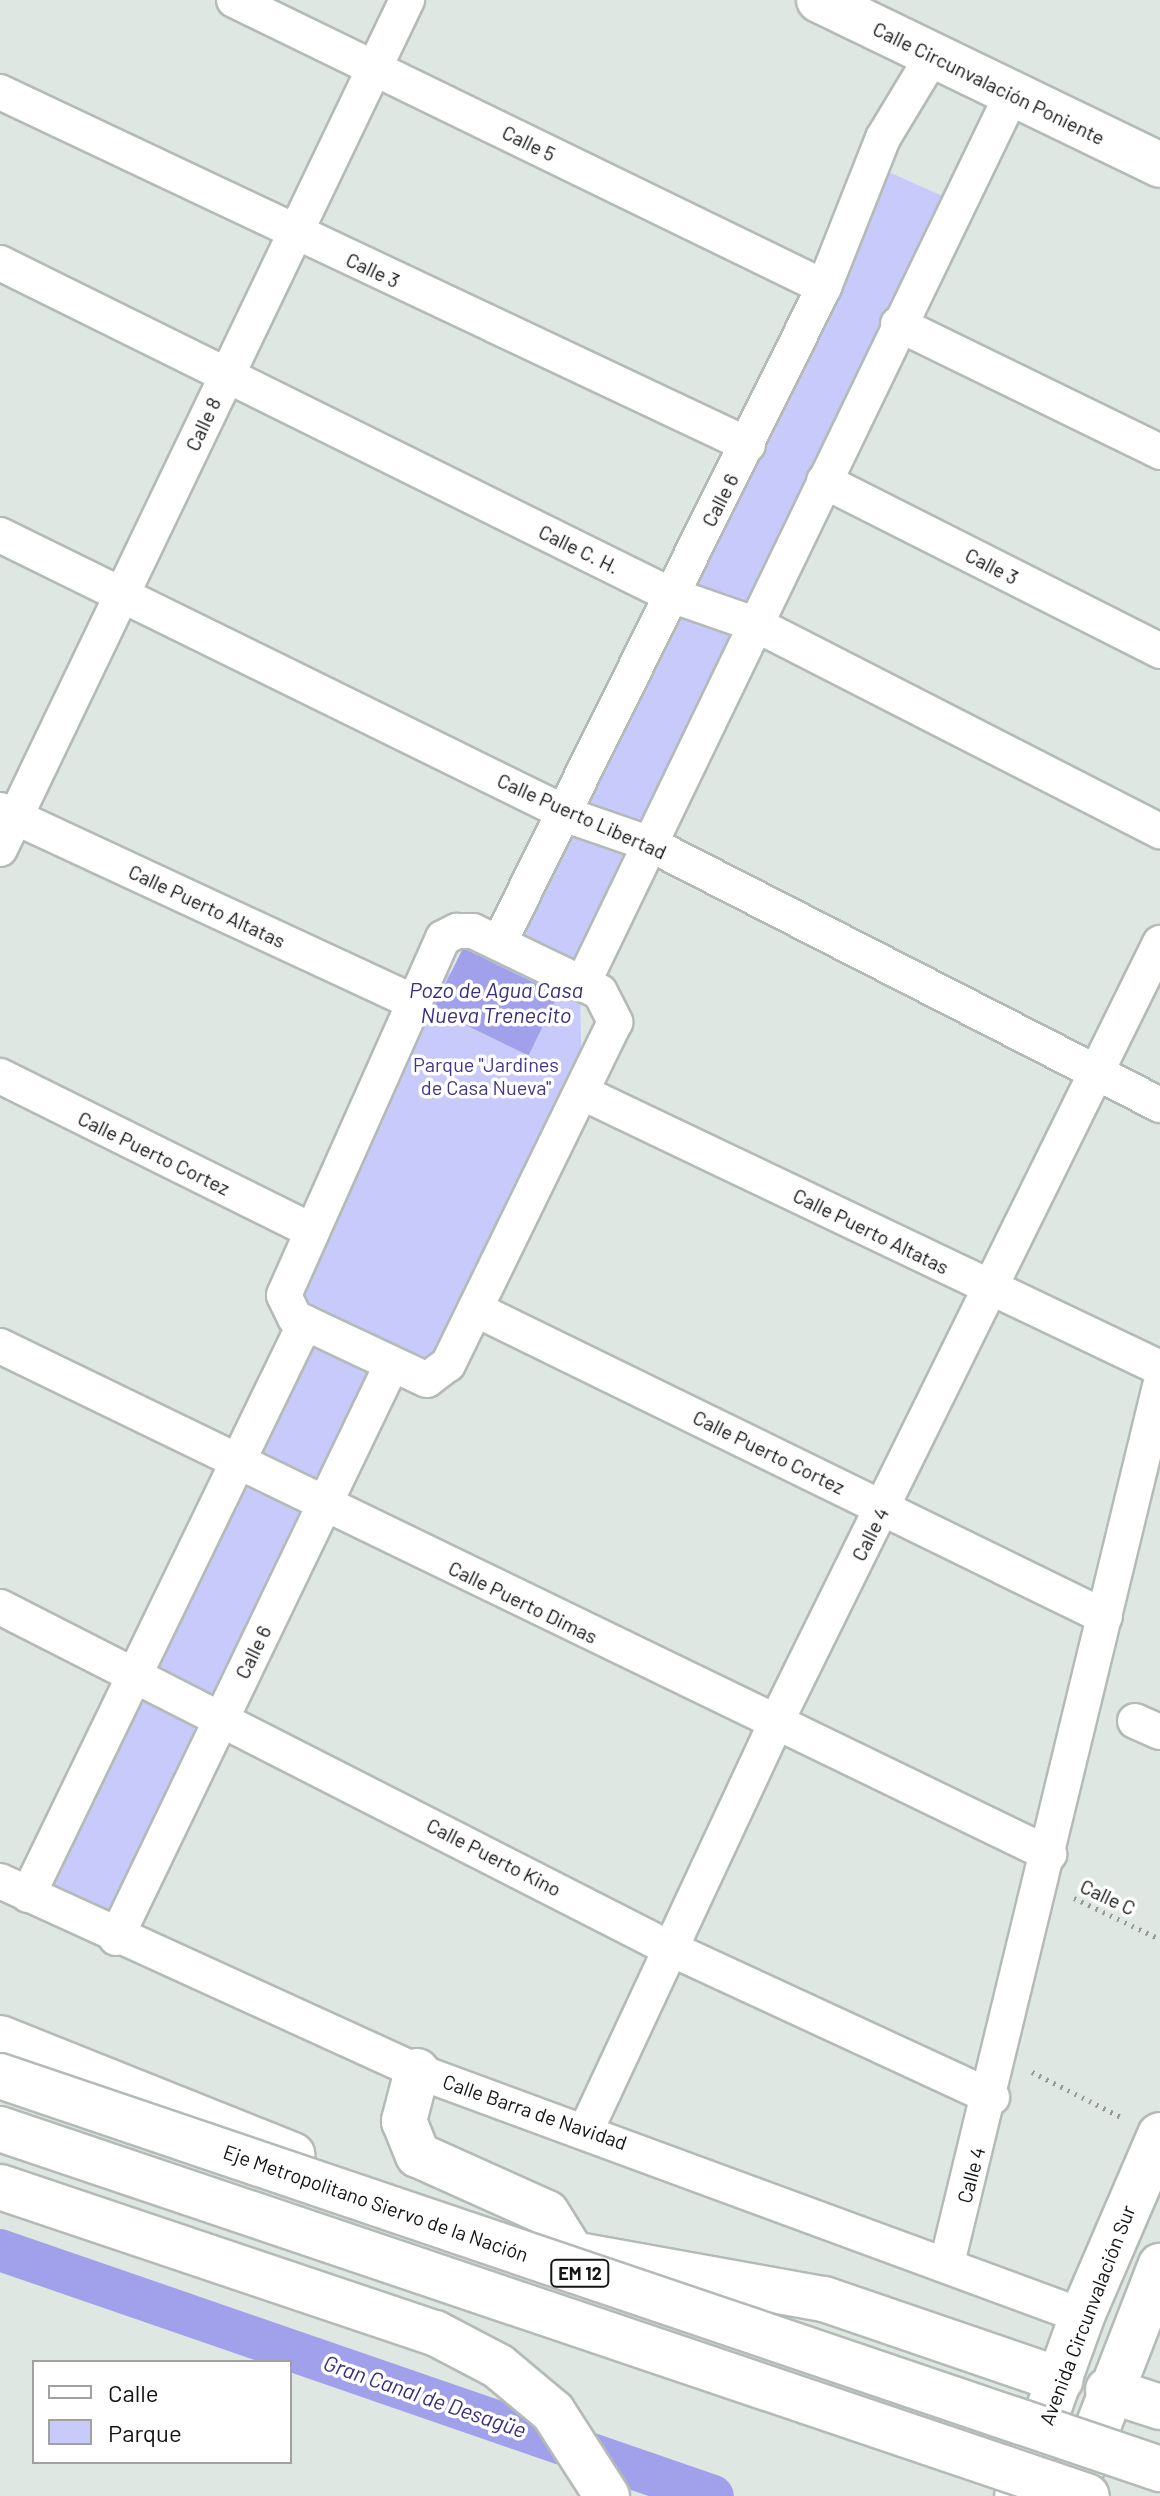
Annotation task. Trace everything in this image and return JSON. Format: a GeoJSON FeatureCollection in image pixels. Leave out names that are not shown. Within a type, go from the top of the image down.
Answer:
{"type":"FeatureCollection","features":[{"type":"Feature","properties":{"kind":"main road","name":"Calle Circunvalación Poniente"},"geometry":{"type":"LineString","coordinates":[[819,0],[1160,165]]}},
{"type":"Feature","properties":{"kind":"main road"},"geometry":{"type":"LineString","coordinates":[[0,2038],[345,2176],[573,2255],[824,2299],[1061,2380]]}},
{"type":"Feature","properties":{"kind":"main road"},"geometry":{"type":"LineString","coordinates":[[417,2071],[404,2121],[418,2155],[547,2213],[573,2255]]}},
{"type":"Feature","properties":{"kind":"main road","name":"Eje Metropolitano Siervo de la Nación"},"geometry":{"type":"LineString","coordinates":[[0,2076],[1160,2469]]}},
{"type":"Feature","properties":{"kind":"main road","name":"EM 12"},"geometry":{"type":"LineString","coordinates":[[0,2129],[1087,2496]]}},
{"type":"Feature","properties":{"kind":"main road","name":"Avenida Circunvalación Sur"},"geometry":{"type":"LineString","coordinates":[[1017,2496],[1082,2316],[1160,2135]]}},
{"type":"Feature","properties":{"kind":"main road"},"geometry":{"type":"LineString","coordinates":[[0,2187],[435,2333],[498,2366],[553,2412],[607,2496]]}},
{"type":"Feature","properties":{"kind":"main road"},"geometry":{"type":"LineString","coordinates":[[1071,2496],[1108,2390],[1160,2266]]}},
{"type":"Feature","properties":{"kind":"main road"},"geometry":{"type":"LineString","coordinates":[[1108,2390],[1160,2407]]}},
{"type":"Feature","properties":{"kind":"street","name":"Calle 5"},"geometry":{"type":"LineString","coordinates":[[234,0],[824,287]]}},
{"type":"Feature","properties":{"kind":"street","name":"Calle 8"},"geometry":{"type":"LineString","coordinates":[[0,849],[8,814],[122,598],[407,0]]}},
{"type":"Feature","properties":{"kind":"street","name":"Calle 6"},"geometry":{"type":"LineString","coordinates":[[499,943],[824,287],[883,138],[933,55]]}},
{"type":"Feature","properties":{"kind":"street","name":"Calle 3"},"geometry":{"type":"LineString","coordinates":[[0,92],[748,445]]}},
{"type":"Feature","properties":{"kind":"street"},"geometry":{"type":"LineString","coordinates":[[583,983],[757,625],[898,324],[1012,94]]}},
{"type":"Feature","properties":{"kind":"street","name":"Calle C. H."},"geometry":{"type":"LineString","coordinates":[[0,263],[671,595],[757,625],[1160,831]]}},
{"type":"Feature","properties":{"kind":"street"},"geometry":{"type":"LineString","coordinates":[[898,324],[1160,452]]}},
{"type":"Feature","properties":{"kind":"street","name":"Calle 3"},"geometry":{"type":"LineString","coordinates":[[824,481],[1160,651]]}},
{"type":"Feature","properties":{"kind":"street","name":"Calle Puerto Libertad"},"geometry":{"type":"LineString","coordinates":[[0,535],[122,598],[565,812],[650,844],[1160,1105]]}},
{"type":"Feature","properties":{"kind":"street","name":"Calle Puerto Altatas"},"geometry":{"type":"LineString","coordinates":[[8,814],[414,1002]]}},
{"type":"Feature","properties":{"kind":"street"},"geometry":{"type":"LineString","coordinates":[[14,1888],[135,1671],[237,1463],[295,1314],[308,1229],[414,1002],[450,933],[465,929],[499,943],[583,983],[609,1002],[615,1022],[583,1093],[475,1309],[435,1378],[391,1366],[295,1314]]}},
{"type":"Feature","properties":{"kind":"street","name":"Calle 4"},"geometry":{"type":"LineString","coordinates":[[587,2128],[775,1724],[994,1290],[1160,943]]}},
{"type":"Feature","properties":{"kind":"street","name":"Calle Puerto Cortez"},"geometry":{"type":"LineString","coordinates":[[0,1076],[308,1229]]}},
{"type":"Feature","properties":{"kind":"street","name":"Calle Puerto Altatas"},"geometry":{"type":"LineString","coordinates":[[583,1093],[1160,1368]]}},
{"type":"Feature","properties":{"kind":"street","name":"Calle Puerto Cortez"},"geometry":{"type":"LineString","coordinates":[[475,1309],[1105,1617]]}},
{"type":"Feature","properties":{"kind":"street","name":"Calle Puerto Dimas"},"geometry":{"type":"LineString","coordinates":[[0,1346],[775,1724],[1046,1869]]}},
{"type":"Feature","properties":{"kind":"street","name":"Calle 6"},"geometry":{"type":"LineString","coordinates":[[116,1938],[391,1366]]}},
{"type":"Feature","properties":{"kind":"street","name":"Calle 4"},"geometry":{"type":"LineString","coordinates":[[947,2263],[1002,2058],[1105,1617],[1149,1484],[1160,1386]]}},
{"type":"Feature","properties":{"kind":"street","name":"Calle Puerto Kino"},"geometry":{"type":"LineString","coordinates":[[0,1607],[135,1671],[669,1948],[992,2097]]}},
{"type":"Feature","properties":{"kind":"street","name":"Calle Barra de Navidad"},"geometry":{"type":"LineString","coordinates":[[14,1888],[116,1938],[417,2071],[587,2128],[1082,2316]]}},
{"type":"Feature","properties":{"kind":"path","name":"Calle C"},"geometry":{"type":"LineString","coordinates":[[1046,1869],[1160,1939]]}},
{"type":"Feature","properties":{"kind":"path"},"geometry":{"type":"LineString","coordinates":[[1002,2058],[1160,2135]]}},
{"type":"Feature","properties":{"kind":"green space","name":"Parque \"Jardines de Casa Nueva\""},"geometry":{"type":"Polygon","coordinates":[[[871,164],[958,203],[580,986],[582,1092],[437,1396],[390,1370],[117,1928],[31,1890],[306,1323],[278,1307],[417,998],[493,940],[664,569],[806,280],[871,164]]]}},
{"type":"Feature","properties":{"kind":"water","name":"Pozo de Agua Casa Nueva Trenecito"},"geometry":{"type":"Polygon","coordinates":[[[463,948],[558,994],[528,1056],[433,1009],[463,948]]]}},
{"type":"Feature","properties":{"kind":"waterway","name":"Gran Canal de Desagüe"},"geometry":{"type":"LineString","coordinates":[[0,2250],[713,2496]]}}]}
